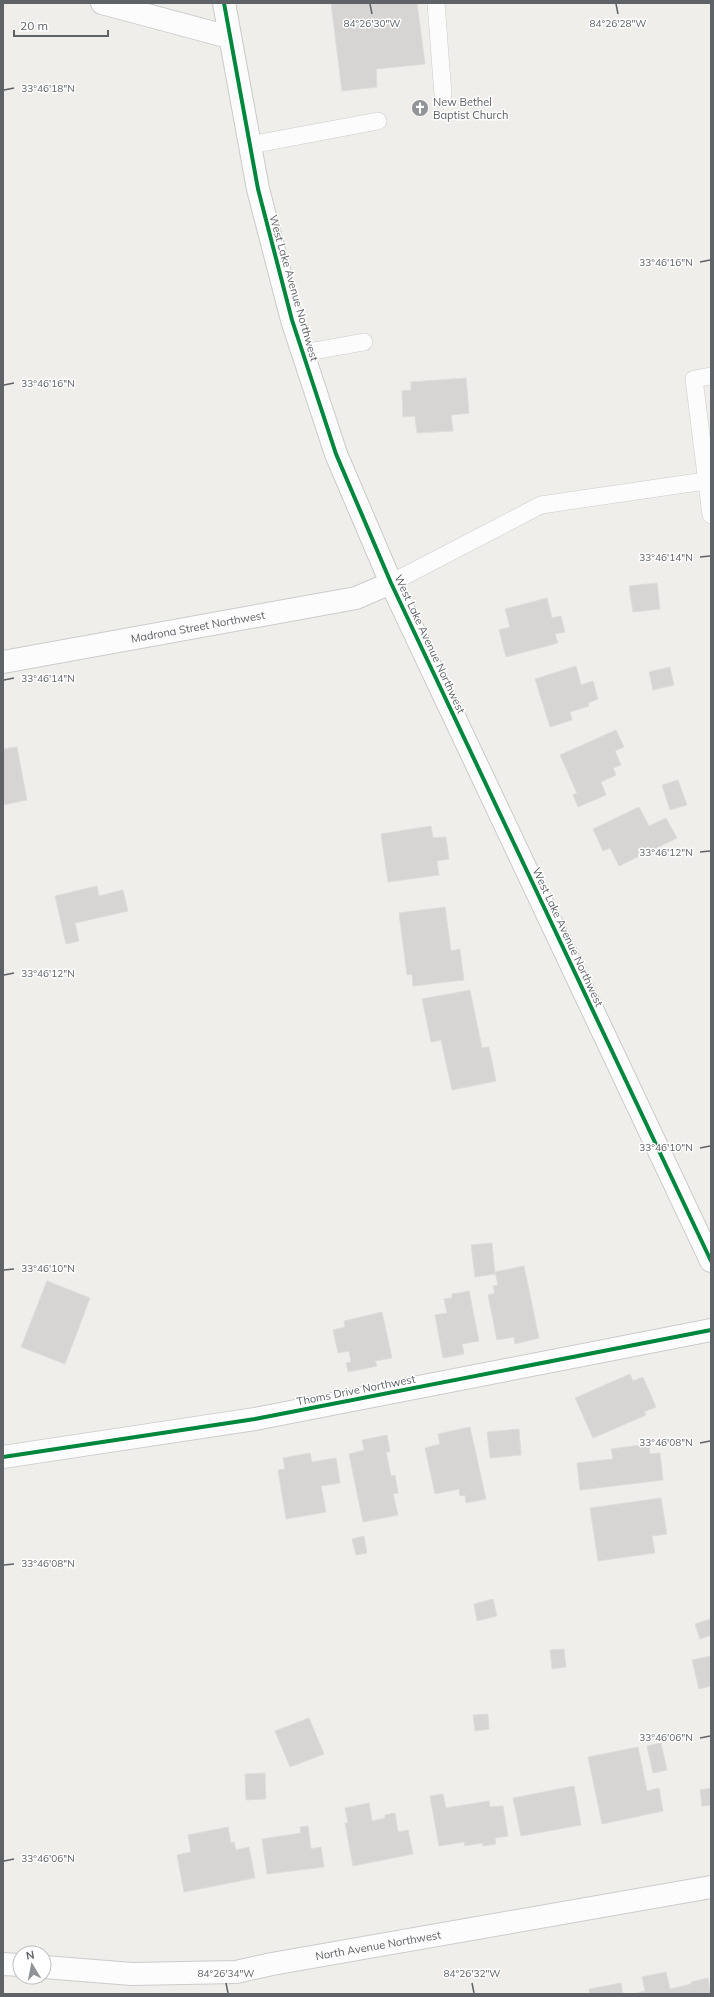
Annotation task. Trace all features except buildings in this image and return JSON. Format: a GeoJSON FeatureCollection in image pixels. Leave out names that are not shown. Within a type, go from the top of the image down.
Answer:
{"type":"FeatureCollection","features":[{"type":"Feature","properties":{"kind":"street"},"geometry":{"type":"LineString","coordinates":[[102,3],[229,37]]}},
{"type":"Feature","properties":{"kind":"street","name":"West Lake Avenue Northwest"},"geometry":{"type":"LineString","coordinates":[[224,3],[258,189],[292,320],[336,454],[391,584],[711,1261]]}},
{"type":"Feature","properties":{"kind":"street","name":"Madrona Street Northwest"},"geometry":{"type":"LineString","coordinates":[[3,662],[356,598],[391,584]]}},
{"type":"Feature","properties":{"kind":"street","name":"Thoms Drive Northwest"},"geometry":{"type":"LineString","coordinates":[[3,1457],[256,1419],[711,1330]]}},
{"type":"Feature","properties":{"kind":"street","name":"North Avenue Northwest"},"geometry":{"type":"LineString","coordinates":[[52,1968],[132,1974],[236,1972],[272,1964],[711,1887]]}},
{"type":"Feature","properties":{"kind":"lane"},"geometry":{"type":"LineString","coordinates":[[436,3],[443,94]]}},
{"type":"Feature","properties":{"kind":"lane"},"geometry":{"type":"LineString","coordinates":[[250,145],[378,122]]}},
{"type":"Feature","properties":{"kind":"lane"},"geometry":{"type":"LineString","coordinates":[[302,353],[364,342]]}},
{"type":"Feature","properties":{"kind":"lane"},"geometry":{"type":"LineString","coordinates":[[711,376],[694,379],[711,515]]}},
{"type":"Feature","properties":{"kind":"lane"},"geometry":{"type":"LineString","coordinates":[[391,584],[541,506],[706,481]]}},
{"type":"Feature","properties":{"kind":"cycle path"},"geometry":{"type":"LineString","coordinates":[[224,3],[258,189],[292,320],[336,454],[391,583],[711,1261]]}},
{"type":"Feature","properties":{"kind":"cycle path"},"geometry":{"type":"LineString","coordinates":[[3,1457],[255,1419],[711,1330]]}},
{"type":"Feature","properties":{"kind":"place","name":"New Bethel Baptist Church"},"geometry":{"type":"Point","coordinates":[420,108]}}]}
